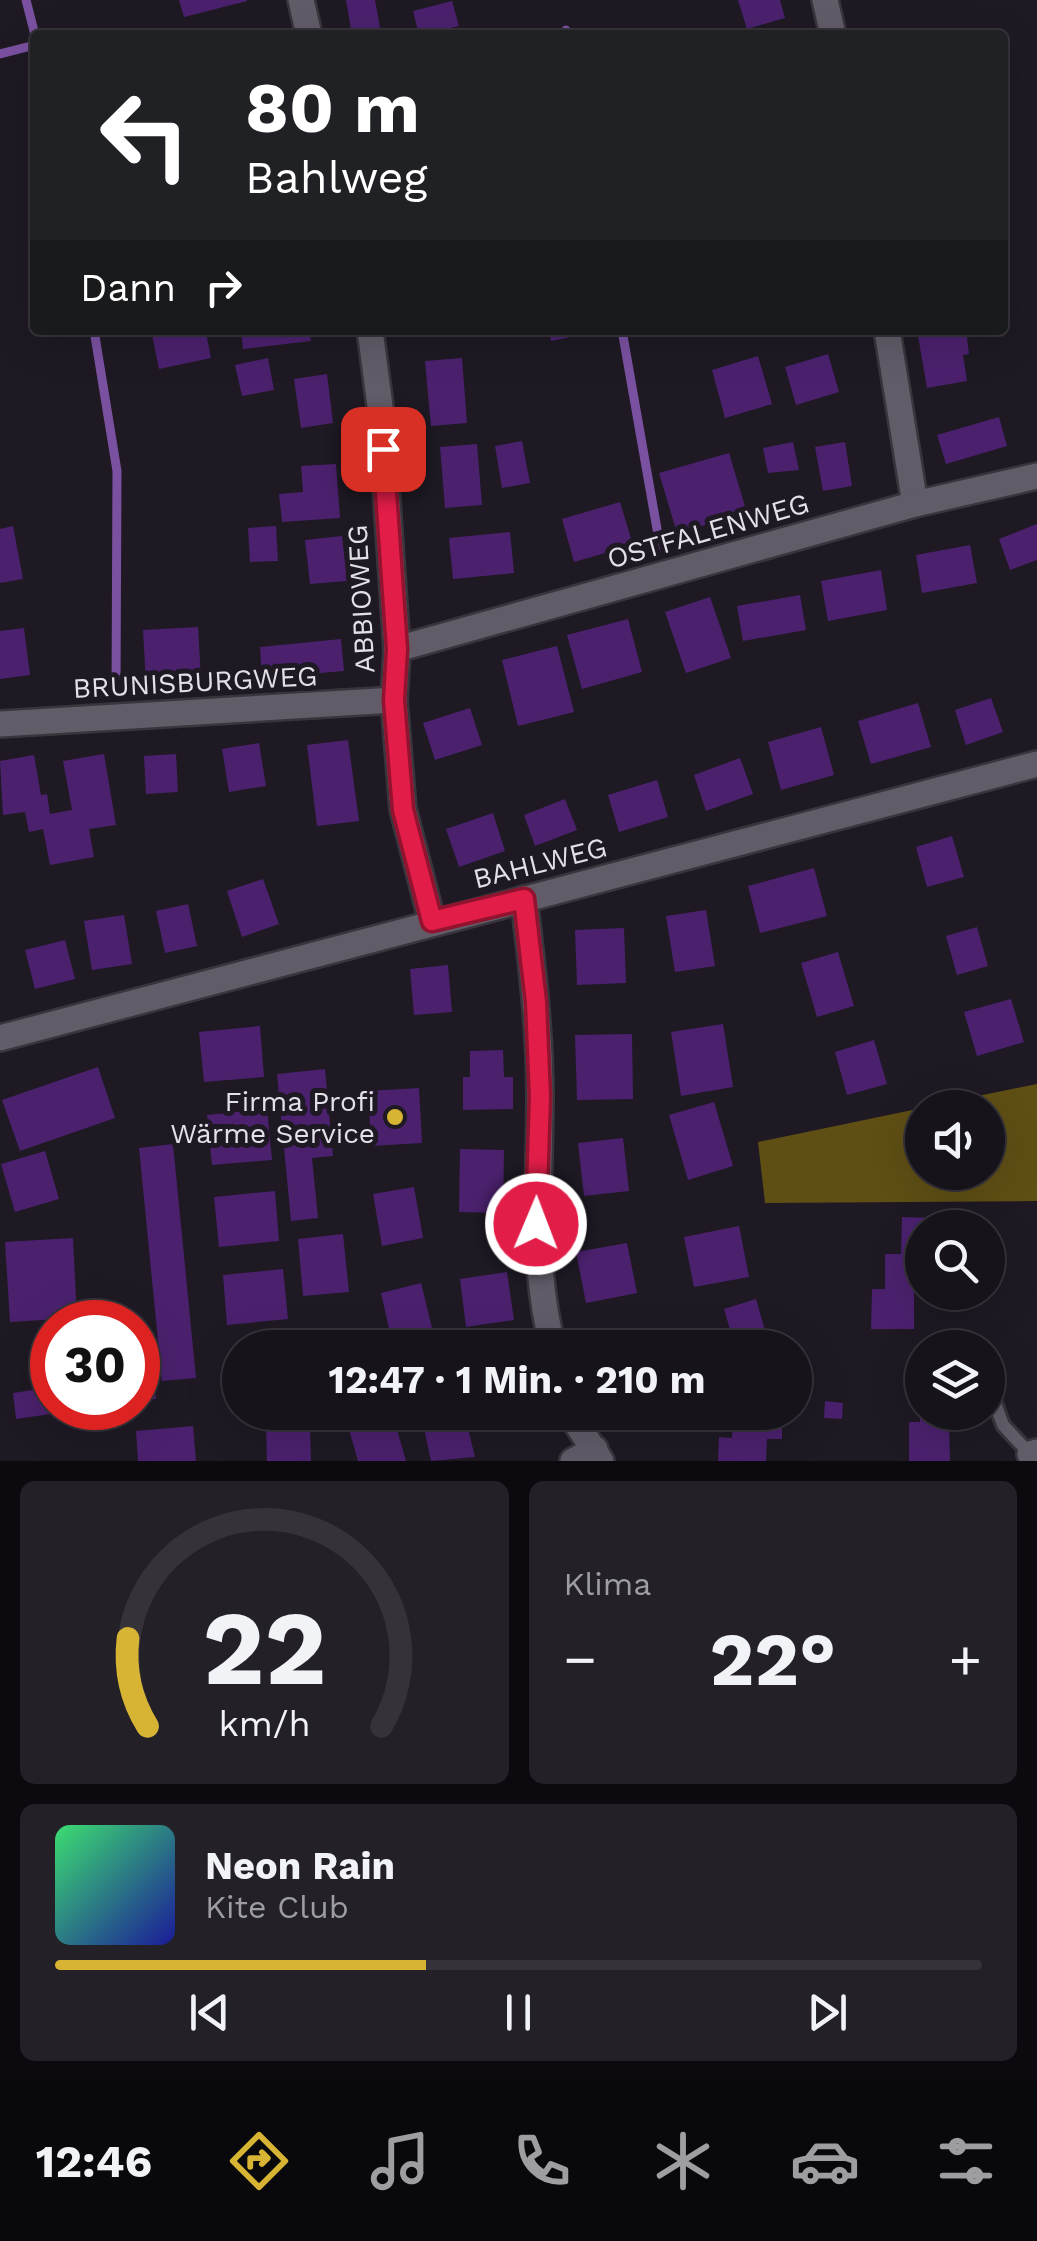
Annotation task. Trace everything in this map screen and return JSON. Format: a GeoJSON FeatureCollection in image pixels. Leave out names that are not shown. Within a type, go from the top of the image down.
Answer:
{"type":"FeatureCollection","features":[{"type":"Feature","properties":{"kind":"street"},"geometry":{"type":"LineString","coordinates":[[302,0],[308,30]]}},
{"type":"Feature","properties":{"kind":"street"},"geometry":{"type":"LineString","coordinates":[[826,0],[832,30]]}},
{"type":"Feature","properties":{"kind":"street","name":"ABBIOWEG"},"geometry":{"type":"LineString","coordinates":[[371,335],[381,414],[403,810],[432,921]]}},
{"type":"Feature","properties":{"kind":"street"},"geometry":{"type":"LineString","coordinates":[[888,335],[915,504]]}},
{"type":"Feature","properties":{"kind":"street","name":"OSTFALENWEG"},"geometry":{"type":"LineString","coordinates":[[397,649],[915,504],[1037,476]]}},
{"type":"Feature","properties":{"kind":"street","name":"BRUNISBURGWEG"},"geometry":{"type":"LineString","coordinates":[[0,724],[394,700]]}},
{"type":"Feature","properties":{"kind":"street","name":"BAHLWEG"},"geometry":{"type":"LineString","coordinates":[[0,1038],[1037,764]]}},
{"type":"Feature","properties":{"kind":"street"},"geometry":{"type":"LineString","coordinates":[[524,899],[536,1002],[540,1096],[536,1224],[548,1330]]}},
{"type":"Feature","properties":{"kind":"street"},"geometry":{"type":"LineString","coordinates":[[577,1430],[589,1457]]}},
{"type":"Feature","properties":{"kind":"lane"},"geometry":{"type":"LineString","coordinates":[[1005,1427],[1033,1453]]}},
{"type":"Feature","properties":{"kind":"shaded area"},"geometry":{"type":"Polygon","coordinates":[[[1037,1084],[1037,1201],[765,1203],[758,1142],[905,1112],[905,1190],[1005,1190],[1005,1091],[1037,1084]]]}},
{"type":"Feature","properties":{"kind":"building"},"geometry":{"type":"Polygon","coordinates":[[[179,0],[247,0],[247,1],[184,17],[179,0]]]}},
{"type":"Feature","properties":{"kind":"building"},"geometry":{"type":"Polygon","coordinates":[[[346,0],[375,0],[380,30],[351,30],[346,0]]]}},
{"type":"Feature","properties":{"kind":"building"},"geometry":{"type":"Polygon","coordinates":[[[738,0],[780,0],[785,18],[747,29],[738,0]]]}},
{"type":"Feature","properties":{"kind":"building"},"geometry":{"type":"Polygon","coordinates":[[[452,1],[459,26],[418,30],[413,11],[452,1]]]}},
{"type":"Feature","properties":{"kind":"building"},"geometry":{"type":"Polygon","coordinates":[[[152,335],[206,335],[211,358],[159,369],[152,335]]]}},
{"type":"Feature","properties":{"kind":"building"},"geometry":{"type":"Polygon","coordinates":[[[242,335],[310,335],[311,341],[243,349],[242,335]]]}},
{"type":"Feature","properties":{"kind":"building"},"geometry":{"type":"Polygon","coordinates":[[[550,335],[581,335],[551,341],[550,335]]]}},
{"type":"Feature","properties":{"kind":"building"},"geometry":{"type":"Polygon","coordinates":[[[918,335],[967,335],[969,354],[963,355],[967,381],[927,388],[918,335]]]}},
{"type":"Feature","properties":{"kind":"building"},"geometry":{"type":"Polygon","coordinates":[[[828,354],[839,392],[796,405],[785,367],[828,354]]]}},
{"type":"Feature","properties":{"kind":"building"},"geometry":{"type":"Polygon","coordinates":[[[758,356],[772,404],[725,418],[712,370],[758,356]]]}},
{"type":"Feature","properties":{"kind":"building"},"geometry":{"type":"Polygon","coordinates":[[[268,358],[274,390],[242,396],[235,365],[268,358]]]}},
{"type":"Feature","properties":{"kind":"building"},"geometry":{"type":"Polygon","coordinates":[[[462,358],[467,423],[431,426],[425,361],[462,358]]]}},
{"type":"Feature","properties":{"kind":"building"},"geometry":{"type":"Polygon","coordinates":[[[327,374],[333,423],[301,428],[294,379],[327,374]]]}},
{"type":"Feature","properties":{"kind":"building"},"geometry":{"type":"Polygon","coordinates":[[[999,417],[1007,446],[946,464],[937,435],[999,417]]]}},
{"type":"Feature","properties":{"kind":"building"},"geometry":{"type":"Polygon","coordinates":[[[522,441],[530,483],[502,488],[495,446],[522,441]]]}},
{"type":"Feature","properties":{"kind":"building"},"geometry":{"type":"Polygon","coordinates":[[[793,442],[799,470],[768,473],[763,448],[793,442]]]}},
{"type":"Feature","properties":{"kind":"building"},"geometry":{"type":"Polygon","coordinates":[[[845,442],[852,486],[823,491],[815,447],[845,442]]]}},
{"type":"Feature","properties":{"kind":"building"},"geometry":{"type":"Polygon","coordinates":[[[477,444],[482,505],[445,508],[440,447],[477,444]]]}},
{"type":"Feature","properties":{"kind":"building"},"geometry":{"type":"Polygon","coordinates":[[[729,453],[747,513],[677,533],[659,473],[729,453]]]}},
{"type":"Feature","properties":{"kind":"building"},"geometry":{"type":"Polygon","coordinates":[[[336,464],[340,518],[282,522],[279,494],[303,492],[301,466],[336,464]]]}},
{"type":"Feature","properties":{"kind":"building"},"geometry":{"type":"Polygon","coordinates":[[[620,502],[633,545],[574,562],[562,519],[620,502]]]}},
{"type":"Feature","properties":{"kind":"building"},"geometry":{"type":"Polygon","coordinates":[[[1037,524],[1037,560],[1010,570],[999,539],[1037,524]]]}},
{"type":"Feature","properties":{"kind":"building"},"geometry":{"type":"Polygon","coordinates":[[[13,526],[23,579],[0,583],[0,529],[13,526]]]}},
{"type":"Feature","properties":{"kind":"building"},"geometry":{"type":"Polygon","coordinates":[[[276,526],[278,561],[250,562],[248,528],[276,526]]]}},
{"type":"Feature","properties":{"kind":"building"},"geometry":{"type":"Polygon","coordinates":[[[510,532],[514,573],[453,579],[449,538],[510,532]]]}},
{"type":"Feature","properties":{"kind":"building"},"geometry":{"type":"Polygon","coordinates":[[[342,536],[347,581],[310,584],[305,540],[342,536]]]}},
{"type":"Feature","properties":{"kind":"building"},"geometry":{"type":"Polygon","coordinates":[[[970,545],[977,583],[922,593],[916,555],[970,545]]]}},
{"type":"Feature","properties":{"kind":"building"},"geometry":{"type":"Polygon","coordinates":[[[881,570],[887,610],[828,621],[821,581],[881,570]]]}},
{"type":"Feature","properties":{"kind":"building"},"geometry":{"type":"Polygon","coordinates":[[[800,595],[806,630],[743,641],[737,606],[800,595]]]}},
{"type":"Feature","properties":{"kind":"building"},"geometry":{"type":"Polygon","coordinates":[[[710,597],[731,658],[686,673],[665,612],[710,597]]]}},
{"type":"Feature","properties":{"kind":"building"},"geometry":{"type":"Polygon","coordinates":[[[628,619],[642,672],[582,689],[567,635],[628,619]]]}},
{"type":"Feature","properties":{"kind":"building"},"geometry":{"type":"Polygon","coordinates":[[[198,627],[201,679],[146,683],[143,630],[198,627]]]}},
{"type":"Feature","properties":{"kind":"building"},"geometry":{"type":"Polygon","coordinates":[[[24,628],[30,675],[0,679],[0,631],[24,628]]]}},
{"type":"Feature","properties":{"kind":"building"},"geometry":{"type":"Polygon","coordinates":[[[341,639],[344,671],[262,678],[260,647],[341,639]]]}},
{"type":"Feature","properties":{"kind":"building"},"geometry":{"type":"Polygon","coordinates":[[[557,646],[574,712],[518,726],[502,660],[557,646]]]}},
{"type":"Feature","properties":{"kind":"building"},"geometry":{"type":"Polygon","coordinates":[[[991,698],[1003,732],[966,745],[955,710],[991,698]]]}},
{"type":"Feature","properties":{"kind":"building"},"geometry":{"type":"Polygon","coordinates":[[[918,703],[931,747],[871,764],[858,721],[918,703]]]}},
{"type":"Feature","properties":{"kind":"building"},"geometry":{"type":"Polygon","coordinates":[[[470,708],[482,745],[435,760],[423,723],[470,708]]]}},
{"type":"Feature","properties":{"kind":"building"},"geometry":{"type":"Polygon","coordinates":[[[821,727],[834,775],[781,790],[768,742],[821,727]]]}},
{"type":"Feature","properties":{"kind":"building"},"geometry":{"type":"Polygon","coordinates":[[[348,740],[359,821],[317,826],[307,745],[348,740]]]}},
{"type":"Feature","properties":{"kind":"building"},"geometry":{"type":"Polygon","coordinates":[[[259,743],[266,786],[229,792],[222,749],[259,743]]]}},
{"type":"Feature","properties":{"kind":"building"},"geometry":{"type":"Polygon","coordinates":[[[104,754],[116,825],[89,829],[94,857],[50,865],[43,829],[29,832],[25,812],[3,815],[0,761],[34,755],[41,795],[47,794],[50,814],[72,810],[63,761],[104,754]]]}},
{"type":"Feature","properties":{"kind":"building"},"geometry":{"type":"Polygon","coordinates":[[[176,754],[178,792],[146,794],[144,756],[176,754]]]}},
{"type":"Feature","properties":{"kind":"building"},"geometry":{"type":"Polygon","coordinates":[[[740,758],[753,794],[706,811],[694,775],[740,758]]]}},
{"type":"Feature","properties":{"kind":"building"},"geometry":{"type":"Polygon","coordinates":[[[657,780],[668,817],[619,832],[608,795],[657,780]]]}},
{"type":"Feature","properties":{"kind":"building"},"geometry":{"type":"Polygon","coordinates":[[[565,799],[577,830],[535,846],[524,815],[565,799]]]}},
{"type":"Feature","properties":{"kind":"building"},"geometry":{"type":"Polygon","coordinates":[[[493,813],[505,851],[459,867],[446,829],[493,813]]]}},
{"type":"Feature","properties":{"kind":"building"},"geometry":{"type":"Polygon","coordinates":[[[952,836],[964,877],[927,887],[916,847],[952,836]]]}},
{"type":"Feature","properties":{"kind":"building"},"geometry":{"type":"Polygon","coordinates":[[[814,868],[827,916],[760,933],[748,886],[814,868]]]}},
{"type":"Feature","properties":{"kind":"building"},"geometry":{"type":"Polygon","coordinates":[[[263,879],[279,924],[242,937],[227,891],[263,879]]]}},
{"type":"Feature","properties":{"kind":"building"},"geometry":{"type":"Polygon","coordinates":[[[188,904],[197,946],[165,953],[156,911],[188,904]]]}},
{"type":"Feature","properties":{"kind":"building"},"geometry":{"type":"Polygon","coordinates":[[[706,910],[715,966],[675,972],[666,916],[706,910]]]}},
{"type":"Feature","properties":{"kind":"building"},"geometry":{"type":"Polygon","coordinates":[[[124,915],[132,964],[92,970],[84,921],[124,915]]]}},
{"type":"Feature","properties":{"kind":"building"},"geometry":{"type":"Polygon","coordinates":[[[977,927],[988,966],[957,975],[946,936],[977,927]]]}},
{"type":"Feature","properties":{"kind":"building"},"geometry":{"type":"Polygon","coordinates":[[[624,928],[626,983],[577,985],[575,930],[624,928]]]}},
{"type":"Feature","properties":{"kind":"building"},"geometry":{"type":"Polygon","coordinates":[[[65,940],[75,979],[35,989],[25,950],[65,940]]]}},
{"type":"Feature","properties":{"kind":"building"},"geometry":{"type":"Polygon","coordinates":[[[838,952],[854,1006],[817,1017],[801,963],[838,952]]]}},
{"type":"Feature","properties":{"kind":"building"},"geometry":{"type":"Polygon","coordinates":[[[448,965],[452,1012],[414,1015],[410,969],[448,965]]]}},
{"type":"Feature","properties":{"kind":"building"},"geometry":{"type":"Polygon","coordinates":[[[1011,999],[1024,1042],[977,1056],[964,1012],[1011,999]]]}},
{"type":"Feature","properties":{"kind":"building"},"geometry":{"type":"Polygon","coordinates":[[[723,1024],[733,1087],[681,1096],[671,1032],[723,1024]]]}},
{"type":"Feature","properties":{"kind":"building"},"geometry":{"type":"Polygon","coordinates":[[[260,1026],[264,1077],[204,1082],[199,1032],[260,1026]]]}},
{"type":"Feature","properties":{"kind":"building"},"geometry":{"type":"Polygon","coordinates":[[[632,1034],[633,1099],[577,1100],[575,1035],[632,1034]]]}},
{"type":"Feature","properties":{"kind":"building"},"geometry":{"type":"Polygon","coordinates":[[[874,1040],[887,1084],[847,1095],[835,1052],[874,1040]]]}},
{"type":"Feature","properties":{"kind":"building"},"geometry":{"type":"Polygon","coordinates":[[[503,1050],[504,1077],[513,1077],[513,1109],[463,1110],[463,1077],[470,1077],[470,1051],[503,1050]]]}},
{"type":"Feature","properties":{"kind":"building"},"geometry":{"type":"Polygon","coordinates":[[[98,1067],[115,1118],[20,1151],[2,1100],[98,1067]]]}},
{"type":"Feature","properties":{"kind":"building"},"geometry":{"type":"Polygon","coordinates":[[[325,1069],[333,1156],[312,1158],[318,1218],[291,1221],[277,1074],[325,1069]]]}},
{"type":"Feature","properties":{"kind":"building","name":"Firma Profi Wärme Service"},"geometry":{"type":"Polygon","coordinates":[[[419,1088],[422,1143],[371,1146],[368,1091],[419,1088]]]}},
{"type":"Feature","properties":{"kind":"building"},"geometry":{"type":"Polygon","coordinates":[[[714,1102],[733,1166],[688,1180],[669,1115],[714,1102]]]}},
{"type":"Feature","properties":{"kind":"building"},"geometry":{"type":"Polygon","coordinates":[[[267,1109],[272,1160],[212,1165],[207,1115],[267,1109]]]}},
{"type":"Feature","properties":{"kind":"building"},"geometry":{"type":"Polygon","coordinates":[[[623,1138],[629,1191],[584,1196],[578,1143],[623,1138]]]}},
{"type":"Feature","properties":{"kind":"building"},"geometry":{"type":"Polygon","coordinates":[[[173,1144],[196,1378],[162,1381],[160,1300],[154,1300],[139,1148],[173,1144]]]}},
{"type":"Feature","properties":{"kind":"building"},"geometry":{"type":"Polygon","coordinates":[[[460,1149],[504,1150],[503,1213],[459,1212],[460,1149]]]}},
{"type":"Feature","properties":{"kind":"building"},"geometry":{"type":"Polygon","coordinates":[[[45,1151],[59,1199],[15,1212],[1,1164],[45,1151]]]}},
{"type":"Feature","properties":{"kind":"building"},"geometry":{"type":"Polygon","coordinates":[[[414,1187],[423,1238],[382,1246],[373,1194],[414,1187]]]}},
{"type":"Feature","properties":{"kind":"building"},"geometry":{"type":"Polygon","coordinates":[[[275,1191],[279,1241],[219,1247],[214,1197],[275,1191]]]}},
{"type":"Feature","properties":{"kind":"building"},"geometry":{"type":"Polygon","coordinates":[[[905,1217],[905,1310],[914,1310],[914,1329],[871,1329],[872,1289],[885,1289],[885,1254],[901,1254],[905,1217]]]}},
{"type":"Feature","properties":{"kind":"building"},"geometry":{"type":"Polygon","coordinates":[[[739,1226],[749,1277],[694,1287],[684,1237],[739,1226]]]}},
{"type":"Feature","properties":{"kind":"building"},"geometry":{"type":"Polygon","coordinates":[[[343,1234],[349,1292],[303,1296],[298,1239],[343,1234]]]}},
{"type":"Feature","properties":{"kind":"building"},"geometry":{"type":"Polygon","coordinates":[[[73,1238],[76,1300],[30,1300],[30,1321],[10,1322],[5,1242],[73,1238]]]}},
{"type":"Feature","properties":{"kind":"building"},"geometry":{"type":"Polygon","coordinates":[[[627,1243],[637,1293],[586,1303],[576,1252],[627,1243]]]}},
{"type":"Feature","properties":{"kind":"building"},"geometry":{"type":"Polygon","coordinates":[[[283,1269],[288,1319],[227,1325],[223,1275],[283,1269]]]}},
{"type":"Feature","properties":{"kind":"building"},"geometry":{"type":"Polygon","coordinates":[[[507,1272],[514,1320],[466,1327],[460,1279],[507,1272]]]}},
{"type":"Feature","properties":{"kind":"building"},"geometry":{"type":"Polygon","coordinates":[[[421,1283],[433,1330],[389,1330],[381,1293],[421,1283]]]}},
{"type":"Feature","properties":{"kind":"building"},"geometry":{"type":"Polygon","coordinates":[[[756,1299],[765,1330],[730,1330],[724,1309],[756,1299]]]}},
{"type":"Feature","properties":{"kind":"building"},"geometry":{"type":"Polygon","coordinates":[[[30,1390],[30,1417],[16,1419],[13,1393],[30,1390]]]}},
{"type":"Feature","properties":{"kind":"building"},"geometry":{"type":"Polygon","coordinates":[[[825,1401],[843,1403],[842,1419],[824,1418],[825,1401]]]}},
{"type":"Feature","properties":{"kind":"building"},"geometry":{"type":"Polygon","coordinates":[[[193,1426],[196,1461],[138,1461],[136,1431],[193,1426]]]}},
{"type":"Feature","properties":{"kind":"building"},"geometry":{"type":"Polygon","coordinates":[[[266,1430],[310,1430],[311,1461],[267,1461],[266,1430]]]}},
{"type":"Feature","properties":{"kind":"building"},"geometry":{"type":"Polygon","coordinates":[[[349,1430],[397,1430],[406,1461],[358,1461],[349,1430]]]}},
{"type":"Feature","properties":{"kind":"building"},"geometry":{"type":"Polygon","coordinates":[[[424,1430],[468,1430],[475,1457],[431,1461],[424,1430]]]}},
{"type":"Feature","properties":{"kind":"building"},"geometry":{"type":"Polygon","coordinates":[[[732,1430],[782,1430],[782,1439],[767,1439],[766,1461],[718,1461],[719,1437],[732,1438],[732,1430]]]}},
{"type":"Feature","properties":{"kind":"building"},"geometry":{"type":"Polygon","coordinates":[[[909,1430],[949,1430],[950,1461],[909,1461],[909,1430]]]}},
{"type":"Feature","properties":{"kind":"waterway"},"geometry":{"type":"LineString","coordinates":[[26,0],[34,30]]}},
{"type":"Feature","properties":{"kind":"waterway"},"geometry":{"type":"LineString","coordinates":[[0,54],[30,46]]}},
{"type":"Feature","properties":{"kind":"waterway"},"geometry":{"type":"LineString","coordinates":[[95,335],[117,471],[116,692]]}},
{"type":"Feature","properties":{"kind":"waterway"},"geometry":{"type":"LineString","coordinates":[[623,335],[660,546]]}},
{"type":"Feature","properties":{"kind":"place","name":"Firma Profi Wärme Service"},"geometry":{"type":"Point","coordinates":[395,1117]}},
{"type":"Feature","properties":{"kind":"route"},"geometry":{"type":"LineString","coordinates":[[383,449],[403,810],[432,921],[524,899],[536,1002],[540,1096],[536,1224]]}}]}
